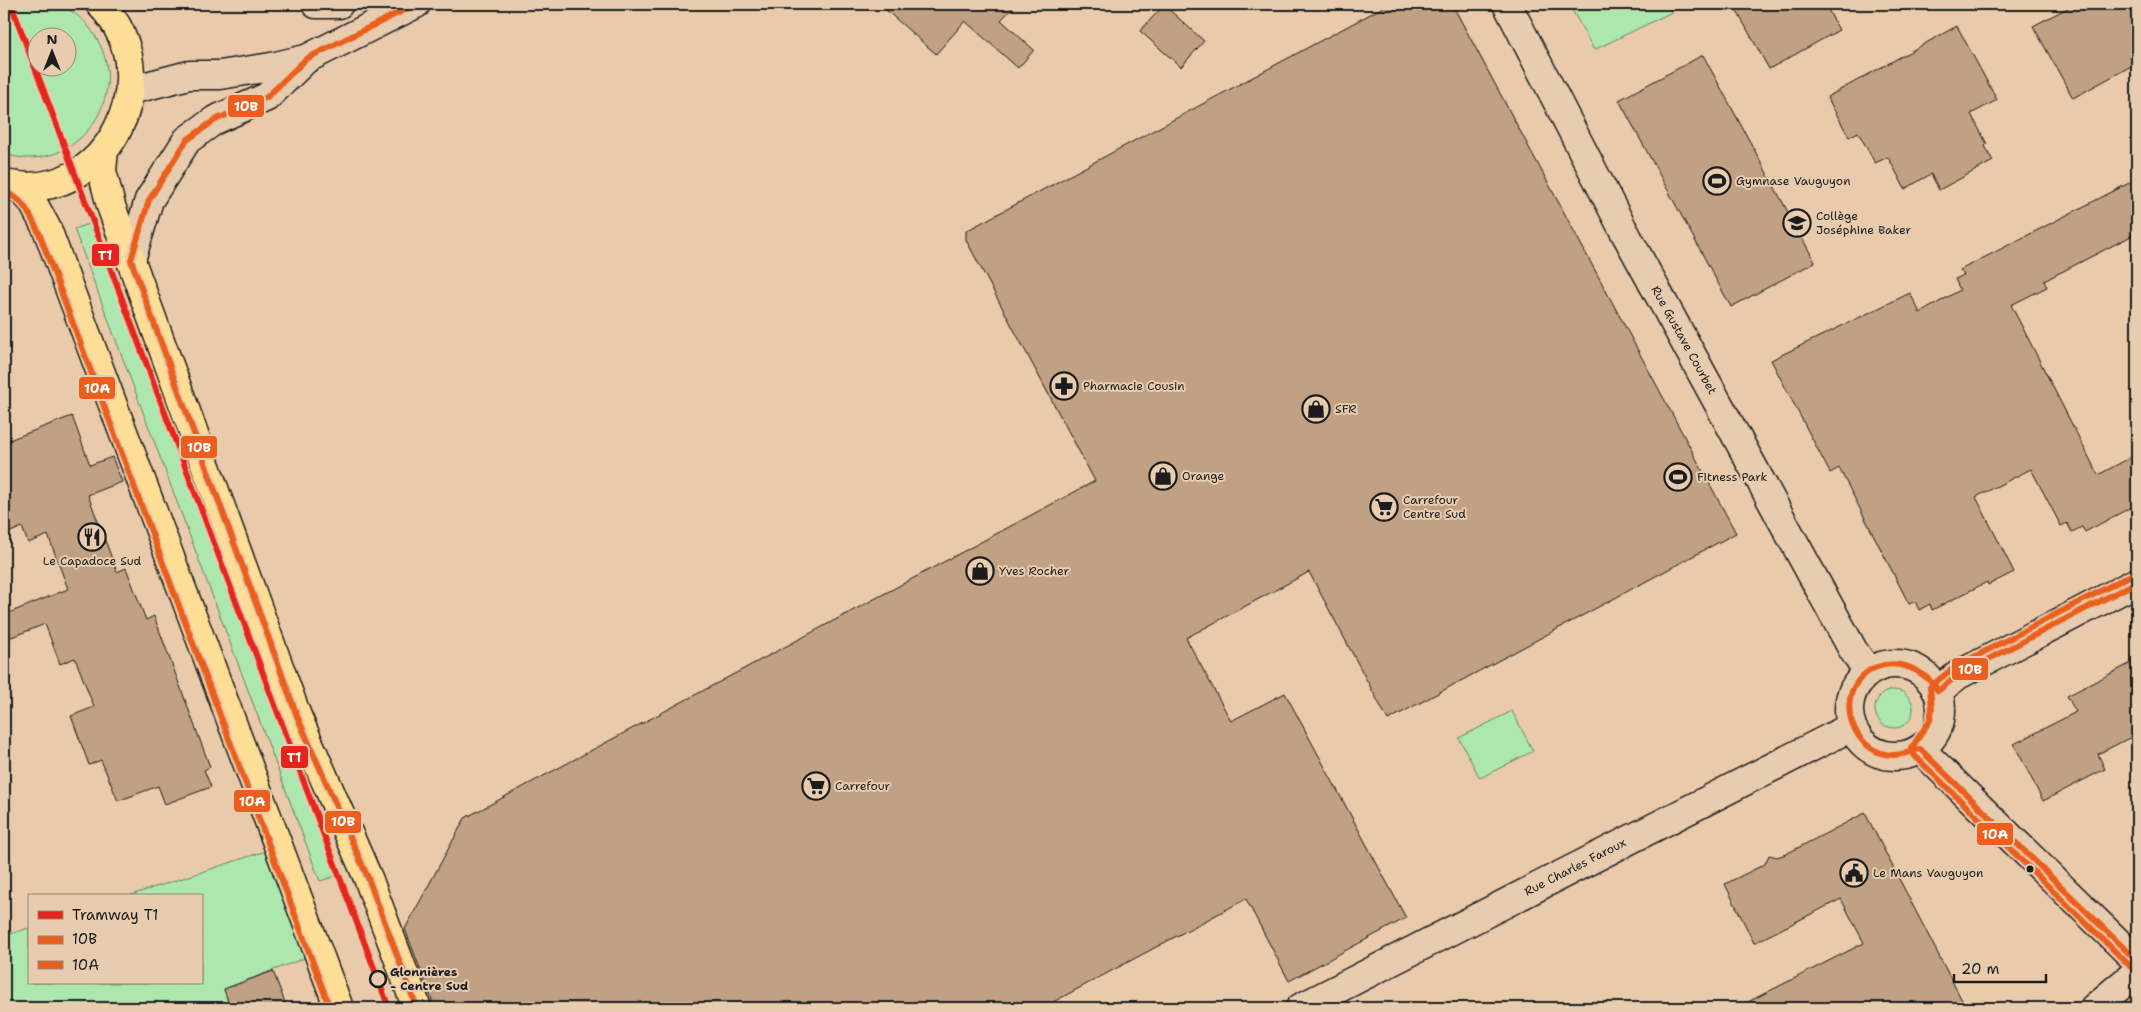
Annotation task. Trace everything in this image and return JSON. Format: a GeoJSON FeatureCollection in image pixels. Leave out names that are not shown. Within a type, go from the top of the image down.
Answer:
{"type":"FeatureCollection","features":[{"type":"Feature","properties":{"kind":"main road"},"geometry":{"type":"LineString","coordinates":[[11,185],[45,184],[65,178],[86,167],[104,150],[124,118],[131,90],[131,66],[126,44],[103,4]]}},
{"type":"Feature","properties":{"kind":"main road"},"geometry":{"type":"LineString","coordinates":[[104,150],[102,171],[111,206],[297,716],[368,878],[417,1008]]}},
{"type":"Feature","properties":{"kind":"main road"},"geometry":{"type":"LineString","coordinates":[[11,185],[32,201],[47,229],[339,1008]]}},
{"type":"Feature","properties":{"kind":"street"},"geometry":{"type":"LineString","coordinates":[[316,4],[339,4]]}},
{"type":"Feature","properties":{"kind":"street"},"geometry":{"type":"LineString","coordinates":[[131,90],[189,75],[220,75],[271,68],[306,59],[416,4]]}},
{"type":"Feature","properties":{"kind":"street","name":"Rue Gustave Courbet"},"geometry":{"type":"LineString","coordinates":[[1507,4],[1633,246],[1853,650],[1868,671]]}},
{"type":"Feature","properties":{"kind":"street"},"geometry":{"type":"LineString","coordinates":[[131,260],[149,200],[187,140],[215,120],[267,97],[306,59]]}},
{"type":"Feature","properties":{"kind":"street"},"geometry":{"type":"LineString","coordinates":[[1938,691],[1958,675],[2137,582]]}},
{"type":"Feature","properties":{"kind":"street"},"geometry":{"type":"LineString","coordinates":[[1885,664],[1904,664],[1920,670],[1933,682],[1938,691],[1941,700],[1941,717],[1935,734],[1920,749],[1907,755],[1884,755],[1874,752],[1862,743],[1851,727],[1848,712],[1849,698],[1857,682],[1868,671],[1885,664]]}},
{"type":"Feature","properties":{"kind":"street","name":"Rue Charles Faroux"},"geometry":{"type":"LineString","coordinates":[[1300,1008],[1851,727]]}},
{"type":"Feature","properties":{"kind":"street"},"geometry":{"type":"LineString","coordinates":[[1920,749],[2137,961]]}},
{"type":"Feature","properties":{"kind":"street"},"geometry":{"type":"LineString","coordinates":[[2094,1008],[2137,972]]}},
{"type":"Feature","properties":{"kind":"green space"},"geometry":{"type":"Polygon","coordinates":[[[45,3],[61,6],[74,13],[88,26],[102,50],[108,76],[104,100],[94,122],[78,140],[56,153],[32,158],[4,154],[4,4],[45,3]]]}},
{"type":"Feature","properties":{"kind":"green space"},"geometry":{"type":"Polygon","coordinates":[[[1569,4],[1668,4],[1672,12],[1594,50],[1569,4]]]}},
{"type":"Feature","properties":{"kind":"green space"},"geometry":{"type":"Polygon","coordinates":[[[97,221],[342,874],[320,881],[74,229],[97,221]]]}},
{"type":"Feature","properties":{"kind":"green space"},"geometry":{"type":"Polygon","coordinates":[[[1894,690],[1908,695],[1913,709],[1908,723],[1894,728],[1880,723],[1875,709],[1880,695],[1894,690]]]}},
{"type":"Feature","properties":{"kind":"green space"},"geometry":{"type":"Polygon","coordinates":[[[1512,711],[1533,751],[1480,778],[1459,738],[1512,711]]]}},
{"type":"Feature","properties":{"kind":"green space"},"geometry":{"type":"Polygon","coordinates":[[[278,847],[318,953],[224,989],[231,1008],[4,1008],[4,936],[28,928],[28,984],[202,984],[202,894],[134,894],[278,847]]]}},
{"type":"Feature","properties":{"kind":"building"},"geometry":{"type":"Polygon","coordinates":[[[879,4],[1016,4],[1001,20],[1034,50],[1018,68],[965,21],[936,54],[879,4]]]}},
{"type":"Feature","properties":{"kind":"building","name":"Carrefour Centre Sud"},"geometry":{"type":"Polygon","coordinates":[[[1389,4],[1452,4],[1736,533],[1388,720],[1309,572],[1186,638],[1231,721],[1285,693],[1406,918],[1289,981],[1246,899],[1042,1008],[435,1008],[405,929],[465,818],[1095,481],[966,240],[966,231],[1389,4]]]}},
{"type":"Feature","properties":{"kind":"building"},"geometry":{"type":"Polygon","coordinates":[[[1733,4],[1825,4],[1839,30],[1769,69],[1733,4]]]}},
{"type":"Feature","properties":{"kind":"building"},"geometry":{"type":"Polygon","coordinates":[[[2075,4],[2137,4],[2137,63],[2073,98],[2033,26],[2075,4]]]}},
{"type":"Feature","properties":{"kind":"building"},"geometry":{"type":"Polygon","coordinates":[[[1164,5],[1204,41],[1181,67],[1140,31],[1164,5]]]}},
{"type":"Feature","properties":{"kind":"building"},"geometry":{"type":"Polygon","coordinates":[[[1957,26],[1997,100],[1971,114],[1987,144],[1985,146],[1993,161],[1939,190],[1931,174],[1905,189],[1888,157],[1875,163],[1858,132],[1849,137],[1827,97],[1957,26]]]}},
{"type":"Feature","properties":{"kind":"building","name":"Gymnase Vauguyon"},"geometry":{"type":"Polygon","coordinates":[[[1703,55],[1815,262],[1731,307],[1619,100],[1703,55]]]}},
{"type":"Feature","properties":{"kind":"building"},"geometry":{"type":"Polygon","coordinates":[[[2137,179],[2137,233],[2044,281],[2047,287],[2011,305],[2098,475],[2137,454],[2137,504],[2085,532],[2082,527],[2072,532],[2067,523],[2061,526],[2031,469],[1976,497],[2014,572],[1988,585],[1987,582],[1932,610],[1930,604],[1919,610],[1915,601],[1909,604],[1839,468],[1830,473],[1771,360],[1910,293],[1920,313],[1960,290],[1955,279],[1964,275],[1960,270],[2137,179]]]}},
{"type":"Feature","properties":{"kind":"building"},"geometry":{"type":"Polygon","coordinates":[[[72,416],[90,465],[112,457],[122,482],[88,495],[117,572],[126,568],[146,620],[154,616],[210,767],[204,770],[211,787],[165,804],[158,786],[118,801],[101,760],[89,765],[71,716],[94,707],[75,658],[60,664],[45,624],[4,640],[4,615],[68,589],[48,535],[28,543],[22,527],[4,535],[4,442],[72,416]]]}},
{"type":"Feature","properties":{"kind":"building"},"geometry":{"type":"Polygon","coordinates":[[[2137,660],[2137,734],[2098,754],[2105,769],[2043,801],[2014,744],[2076,712],[2067,696],[2137,660]]]}},
{"type":"Feature","properties":{"kind":"building"},"geometry":{"type":"Polygon","coordinates":[[[1865,813],[1966,1008],[1736,1008],[1864,943],[1841,899],[1754,943],[1725,884],[1765,864],[1769,855],[1777,857],[1786,854],[1865,813]]]}},
{"type":"Feature","properties":{"kind":"building"},"geometry":{"type":"Polygon","coordinates":[[[273,971],[287,1008],[230,1008],[224,989],[273,971]]]}},
{"type":"Feature","properties":{"kind":"tram line","name":"T1"},"geometry":{"type":"LineString","coordinates":[[11,4],[389,1008]]}},
{"type":"Feature","properties":{"kind":"transit line","name":"10B"},"geometry":{"type":"LineString","coordinates":[[416,4],[306,59],[267,97],[215,120],[187,140],[149,200],[131,260],[297,716],[368,878],[417,1008]]}},
{"type":"Feature","properties":{"kind":"transit line","name":"10A"},"geometry":{"type":"LineString","coordinates":[[4,193],[11,195],[21,202],[39,233],[330,1008]]}},
{"type":"Feature","properties":{"kind":"transit line","name":"10A"},"geometry":{"type":"LineString","coordinates":[[2131,967],[1914,755],[1911,749],[1930,720],[1932,709],[1930,687],[1953,668],[2133,574]]}},
{"type":"Feature","properties":{"kind":"transit line","name":"10B"},"geometry":{"type":"LineString","coordinates":[[2137,582],[1958,675],[1938,691],[1931,681],[1911,668],[1888,664],[1877,667],[1867,672],[1858,681],[1852,692],[1849,705],[1850,717],[1855,729],[1861,739],[1871,748],[1882,753],[1894,755],[1920,749],[2137,961]]}},
{"type":"Feature","properties":{"kind":"place","name":"Gymnase Vauguyon"},"geometry":{"type":"Point","coordinates":[1717,181]}},
{"type":"Feature","properties":{"kind":"place","name":"Collège Joséphine Baker"},"geometry":{"type":"Point","coordinates":[1797,223]}},
{"type":"Feature","properties":{"kind":"place","name":"Pharmacie Cousin"},"geometry":{"type":"Point","coordinates":[1064,386]}},
{"type":"Feature","properties":{"kind":"place","name":"SFR"},"geometry":{"type":"Point","coordinates":[1316,409]}},
{"type":"Feature","properties":{"kind":"place","name":"Orange"},"geometry":{"type":"Point","coordinates":[1163,476]}},
{"type":"Feature","properties":{"kind":"place","name":"Fitness Park"},"geometry":{"type":"Point","coordinates":[1678,477]}},
{"type":"Feature","properties":{"kind":"place","name":"Carrefour Centre Sud"},"geometry":{"type":"Point","coordinates":[1384,507]}},
{"type":"Feature","properties":{"kind":"place","name":"Le Capadoce Sud"},"geometry":{"type":"Point","coordinates":[92,537]}},
{"type":"Feature","properties":{"kind":"place","name":"Yves Rocher"},"geometry":{"type":"Point","coordinates":[980,571]}},
{"type":"Feature","properties":{"kind":"place","name":"Carrefour"},"geometry":{"type":"Point","coordinates":[816,786]}},
{"type":"Feature","properties":{"kind":"place","name":"Le Mans Vauguyon"},"geometry":{"type":"Point","coordinates":[1854,873]}},
{"type":"Feature","properties":{"kind":"place","name":"Glonnières - Centre Sud"},"geometry":{"type":"Point","coordinates":[378,979]}}]}
